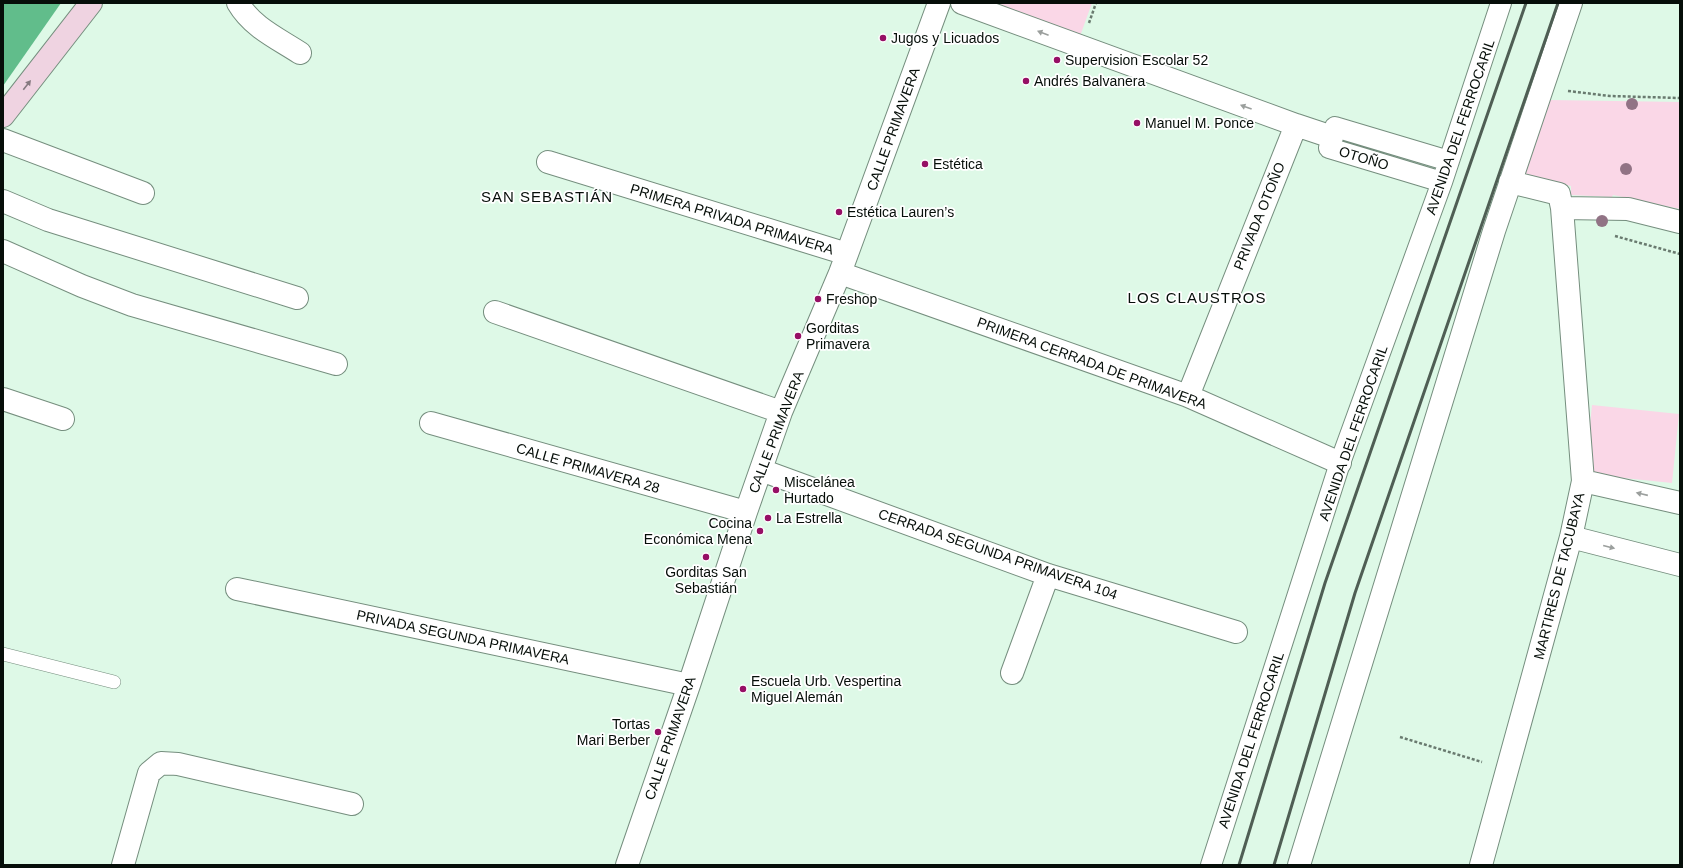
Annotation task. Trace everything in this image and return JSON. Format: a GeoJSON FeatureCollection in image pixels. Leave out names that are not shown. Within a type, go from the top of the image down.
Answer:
{"type":"FeatureCollection","features":[{"type":"Feature","properties":{"kind":"main road"},"geometry":{"type":"LineString","coordinates":[[3,116],[91,3]]}},
{"type":"Feature","properties":{"kind":"street"},"geometry":{"type":"LineString","coordinates":[[238,3],[245,14],[256,25],[300,53]]}},
{"type":"Feature","properties":{"kind":"street","name":"CALLE PRIMAVERA"},"geometry":{"type":"LineString","coordinates":[[627,865],[781,412],[844,263],[939,3]]}},
{"type":"Feature","properties":{"kind":"street"},"geometry":{"type":"LineString","coordinates":[[962,3],[1332,137]]}},
{"type":"Feature","properties":{"kind":"street","name":"AVENIDA DEL FERROCARIL"},"geometry":{"type":"LineString","coordinates":[[1211,865],[1340,463],[1442,182],[1501,3]]}},
{"type":"Feature","properties":{"kind":"street"},"geometry":{"type":"LineString","coordinates":[[1299,865],[1417,477],[1510,182],[1571,3]]}},
{"type":"Feature","properties":{"kind":"street","name":"PRIVADA OTOÑO"},"geometry":{"type":"LineString","coordinates":[[1188,396],[1296,125]]}},
{"type":"Feature","properties":{"kind":"street","name":"OTOÑO"},"geometry":{"type":"LineString","coordinates":[[1442,182],[1329,148],[1335,127],[1449,161]]}},
{"type":"Feature","properties":{"kind":"street"},"geometry":{"type":"LineString","coordinates":[[3,140],[143,193]]}},
{"type":"Feature","properties":{"kind":"street","name":"PRIMERA PRIVADA PRIMAVERA"},"geometry":{"type":"LineString","coordinates":[[548,162],[844,263]]}},
{"type":"Feature","properties":{"kind":"street"},"geometry":{"type":"LineString","coordinates":[[1510,182],[1559,194],[1562,208],[1628,209],[1680,222]]}},
{"type":"Feature","properties":{"kind":"street"},"geometry":{"type":"LineString","coordinates":[[3,200],[48,220],[297,298]]}},
{"type":"Feature","properties":{"kind":"street","name":"MARTIRES DE TACUBAYA"},"geometry":{"type":"LineString","coordinates":[[1481,865],[1571,537],[1583,481],[1562,208]]}},
{"type":"Feature","properties":{"kind":"street"},"geometry":{"type":"LineString","coordinates":[[3,251],[82,286],[132,305],[336,364]]}},
{"type":"Feature","properties":{"kind":"street","name":"PRIMERA CERRADA DE PRIMAVERA"},"geometry":{"type":"LineString","coordinates":[[844,263],[1188,396],[1340,463]]}},
{"type":"Feature","properties":{"kind":"street"},"geometry":{"type":"LineString","coordinates":[[495,312],[781,412]]}},
{"type":"Feature","properties":{"kind":"street"},"geometry":{"type":"LineString","coordinates":[[3,398],[63,419]]}},
{"type":"Feature","properties":{"kind":"street","name":"CALLE PRIMAVERA 28"},"geometry":{"type":"LineString","coordinates":[[431,423],[746,512]]}},
{"type":"Feature","properties":{"kind":"street","name":"CERRADA SEGUNDA PRIMAVERA 104"},"geometry":{"type":"LineString","coordinates":[[761,470],[1048,575],[1236,632]]}},
{"type":"Feature","properties":{"kind":"street"},"geometry":{"type":"LineString","coordinates":[[1583,481],[1680,503]]}},
{"type":"Feature","properties":{"kind":"street"},"geometry":{"type":"LineString","coordinates":[[1571,537],[1680,565]]}},
{"type":"Feature","properties":{"kind":"street"},"geometry":{"type":"LineString","coordinates":[[1012,673],[1048,575]]}},
{"type":"Feature","properties":{"kind":"street","name":"PRIVADA SEGUNDA PRIMAVERA"},"geometry":{"type":"LineString","coordinates":[[237,589],[689,685]]}},
{"type":"Feature","properties":{"kind":"street"},"geometry":{"type":"LineString","coordinates":[[123,865],[149,773],[161,763],[178,764],[352,804]]}},
{"type":"Feature","properties":{"kind":"lane"},"geometry":{"type":"LineString","coordinates":[[3,654],[114,682]]}},
{"type":"Feature","properties":{"kind":"path"},"geometry":{"type":"LineString","coordinates":[[1542,87],[1610,96],[1680,98]]}},
{"type":"Feature","properties":{"kind":"path"},"geometry":{"type":"LineString","coordinates":[[1614,235],[1680,254]]}},
{"type":"Feature","properties":{"kind":"path"},"geometry":{"type":"LineString","coordinates":[[1400,737],[1508,770]]}},
{"type":"Feature","properties":{"kind":"shaded area"},"geometry":{"type":"Polygon","coordinates":[[[3,3],[61,3],[3,86],[3,3]]]}},
{"type":"Feature","properties":{"kind":"shaded area"},"geometry":{"type":"Polygon","coordinates":[[[982,3],[1092,3],[1079,39],[982,3]]]}},
{"type":"Feature","properties":{"kind":"shaded area"},"geometry":{"type":"Polygon","coordinates":[[[1550,100],[1680,102],[1680,209],[1613,195],[1612,197],[1571,195],[1571,186],[1522,175],[1550,100]]]}},
{"type":"Feature","properties":{"kind":"shaded area"},"geometry":{"type":"Polygon","coordinates":[[[1592,405],[1679,414],[1672,483],[1585,474],[1592,405]]]}},
{"type":"Feature","properties":{"kind":"railway"},"geometry":{"type":"LineString","coordinates":[[1239,865],[1325,583],[1526,3]]}},
{"type":"Feature","properties":{"kind":"railway"},"geometry":{"type":"LineString","coordinates":[[1274,865],[1355,593],[1558,3]]}},
{"type":"Feature","properties":{"kind":"place","name":"Jugos y Licuados"},"geometry":{"type":"Point","coordinates":[883,38]}},
{"type":"Feature","properties":{"kind":"place","name":"Supervision Escolar 52"},"geometry":{"type":"Point","coordinates":[1057,60]}},
{"type":"Feature","properties":{"kind":"place","name":"Andrés Balvanera"},"geometry":{"type":"Point","coordinates":[1026,81]}},
{"type":"Feature","properties":{"kind":"place","name":"Manuel M. Ponce"},"geometry":{"type":"Point","coordinates":[1137,123]}},
{"type":"Feature","properties":{"kind":"place","name":"Estética"},"geometry":{"type":"Point","coordinates":[925,164]}},
{"type":"Feature","properties":{"kind":"place","name":"Estética Lauren’s"},"geometry":{"type":"Point","coordinates":[839,212]}},
{"type":"Feature","properties":{"kind":"place","name":"Freshop"},"geometry":{"type":"Point","coordinates":[818,299]}},
{"type":"Feature","properties":{"kind":"place","name":"Gorditas Primavera"},"geometry":{"type":"Point","coordinates":[798,336]}},
{"type":"Feature","properties":{"kind":"place","name":"Miscelánea Hurtado"},"geometry":{"type":"Point","coordinates":[776,490]}},
{"type":"Feature","properties":{"kind":"place","name":"La Estrella"},"geometry":{"type":"Point","coordinates":[768,518]}},
{"type":"Feature","properties":{"kind":"place","name":"Cocina Económica Mena"},"geometry":{"type":"Point","coordinates":[760,531]}},
{"type":"Feature","properties":{"kind":"place","name":"Gorditas San Sebastián"},"geometry":{"type":"Point","coordinates":[706,557]}},
{"type":"Feature","properties":{"kind":"place","name":"Escuela Urb. Vespertina Miguel Alemán"},"geometry":{"type":"Point","coordinates":[743,689]}},
{"type":"Feature","properties":{"kind":"place","name":"Tortas Mari Berber"},"geometry":{"type":"Point","coordinates":[658,732]}},
{"type":"Feature","properties":{"kind":"district","name":"SAN SEBASTIÁN"},"geometry":{"type":"Point","coordinates":[547,196]}},
{"type":"Feature","properties":{"kind":"district","name":"LOS CLAUSTROS"},"geometry":{"type":"Point","coordinates":[1197,297]}}]}
